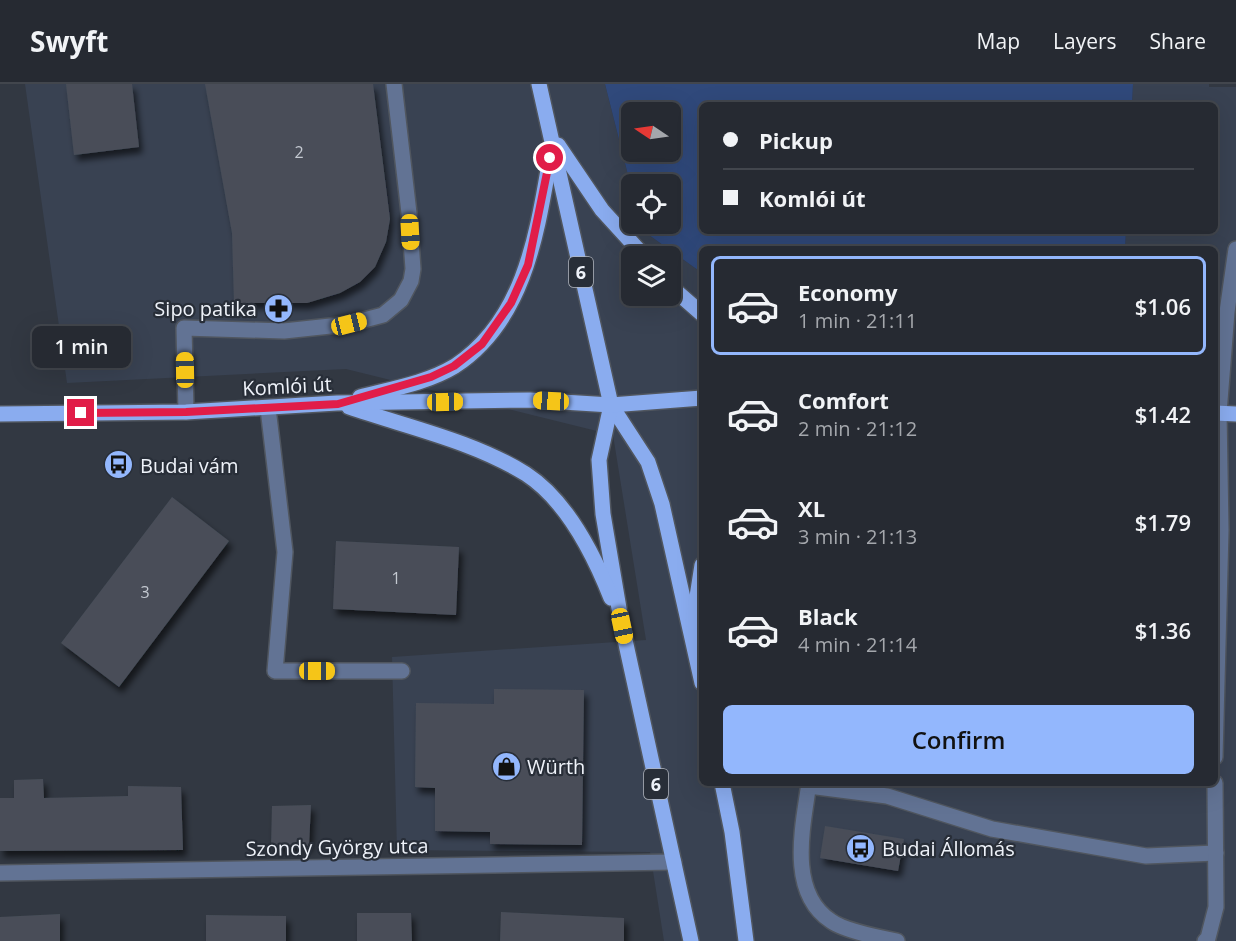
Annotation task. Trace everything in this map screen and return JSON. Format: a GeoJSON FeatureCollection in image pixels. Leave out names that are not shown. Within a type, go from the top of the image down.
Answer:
{"type":"FeatureCollection","features":[{"type":"Feature","properties":{"kind":"main road","name":"6"},"geometry":{"type":"LineString","coordinates":[[539,84],[553,138],[611,405],[648,462],[662,504],[699,669]]}},
{"type":"Feature","properties":{"kind":"main road"},"geometry":{"type":"LineString","coordinates":[[553,138],[602,210],[635,246]]}},
{"type":"Feature","properties":{"kind":"main road"},"geometry":{"type":"LineString","coordinates":[[338,404],[431,377],[454,366],[482,344],[511,303],[528,265],[553,138]]}},
{"type":"Feature","properties":{"kind":"main road"},"geometry":{"type":"LineString","coordinates":[[681,296],[699,311]]}},
{"type":"Feature","properties":{"kind":"main road","name":"Komlói út"},"geometry":{"type":"LineString","coordinates":[[0,414],[186,412],[338,404],[530,400],[611,405],[699,398]]}},
{"type":"Feature","properties":{"kind":"main road"},"geometry":{"type":"LineString","coordinates":[[338,404],[460,444],[527,475],[560,507],[578,530],[598,565],[622,626]]}},
{"type":"Feature","properties":{"kind":"main road","name":"6"},"geometry":{"type":"LineString","coordinates":[[611,405],[599,460],[603,514],[622,626],[691,941]]}},
{"type":"Feature","properties":{"kind":"main road"},"geometry":{"type":"LineString","coordinates":[[1218,413],[1236,414]]}},
{"type":"Feature","properties":{"kind":"main road"},"geometry":{"type":"LineString","coordinates":[[691,630],[699,583]]}},
{"type":"Feature","properties":{"kind":"main road"},"geometry":{"type":"LineString","coordinates":[[723,786],[732,832],[746,941]]}},
{"type":"Feature","properties":{"kind":"street"},"geometry":{"type":"LineString","coordinates":[[186,412],[184,328],[284,331],[349,324],[383,315],[401,300],[411,280],[412,269],[409,213],[393,84]]}},
{"type":"Feature","properties":{"kind":"street"},"geometry":{"type":"LineString","coordinates":[[1218,403],[1236,249]]}},
{"type":"Feature","properties":{"kind":"street"},"geometry":{"type":"LineString","coordinates":[[268,408],[285,552],[275,671],[402,671]]}},
{"type":"Feature","properties":{"kind":"street"},"geometry":{"type":"LineString","coordinates":[[1218,442],[1221,530],[1218,644]]}},
{"type":"Feature","properties":{"kind":"street"},"geometry":{"type":"LineString","coordinates":[[809,786],[800,859],[811,901],[831,922],[889,940]]}},
{"type":"Feature","properties":{"kind":"street"},"geometry":{"type":"LineString","coordinates":[[822,786],[887,796],[992,829],[1146,856],[1216,853]]}},
{"type":"Feature","properties":{"kind":"street"},"geometry":{"type":"LineString","coordinates":[[1205,941],[1208,938],[1216,907],[1215,786]]}},
{"type":"Feature","properties":{"kind":"street","name":"Szondy György utca"},"geometry":{"type":"LineString","coordinates":[[0,873],[674,862]]}},
{"type":"Feature","properties":{"kind":"shaded area"},"geometry":{"type":"Polygon","coordinates":[[[25,84],[605,84],[621,147],[621,162],[625,162],[628,174],[621,174],[621,234],[648,234],[664,246],[621,246],[621,306],[681,306],[681,258],[699,271],[699,786],[1218,786],[1218,246],[1125,246],[1126,234],[1218,234],[1218,102],[1132,102],[1133,84],[1209,84],[1209,87],[1236,87],[1236,941],[664,941],[650,852],[397,850],[392,657],[646,640],[613,435],[346,369],[67,383],[25,84]]]}},
{"type":"Feature","properties":{"kind":"shaded area"},"geometry":{"type":"Polygon","coordinates":[[[605,84],[1133,84],[1132,102],[699,102],[699,234],[1126,234],[1125,246],[699,246],[699,271],[681,258],[681,246],[664,246],[648,234],[681,234],[681,174],[628,174],[625,162],[681,162],[681,102],[621,102],[621,147],[605,84]]]}},
{"type":"Feature","properties":{"kind":"building"},"geometry":{"type":"Polygon","coordinates":[[[66,84],[132,84],[139,147],[74,155],[66,84]]]}},
{"type":"Feature","properties":{"kind":"building"},"geometry":{"type":"Polygon","coordinates":[[[205,84],[373,84],[390,219],[386,242],[375,267],[360,282],[340,293],[307,303],[234,303],[232,233],[205,84]]]}},
{"type":"Feature","properties":{"kind":"building"},"geometry":{"type":"Polygon","coordinates":[[[172,497],[229,541],[119,687],[61,643],[172,497]]]}},
{"type":"Feature","properties":{"kind":"building"},"geometry":{"type":"Polygon","coordinates":[[[336,541],[459,547],[456,615],[333,609],[336,541]]]}},
{"type":"Feature","properties":{"kind":"building"},"geometry":{"type":"Polygon","coordinates":[[[494,689],[584,690],[582,845],[490,844],[490,832],[435,831],[435,788],[415,787],[416,703],[494,704],[494,689]]]}},
{"type":"Feature","properties":{"kind":"building"},"geometry":{"type":"Polygon","coordinates":[[[43,779],[44,798],[128,796],[128,786],[181,787],[183,850],[0,851],[0,798],[14,798],[14,780],[43,779]]]}},
{"type":"Feature","properties":{"kind":"building"},"geometry":{"type":"Polygon","coordinates":[[[311,805],[309,846],[271,847],[272,806],[311,805]]]}},
{"type":"Feature","properties":{"kind":"building"},"geometry":{"type":"Polygon","coordinates":[[[825,826],[904,839],[898,871],[820,858],[825,826]]]}},
{"type":"Feature","properties":{"kind":"building"},"geometry":{"type":"Polygon","coordinates":[[[501,912],[624,918],[624,941],[500,941],[501,912]]]}},
{"type":"Feature","properties":{"kind":"building"},"geometry":{"type":"Polygon","coordinates":[[[357,913],[411,913],[412,941],[357,941],[357,913]]]}},
{"type":"Feature","properties":{"kind":"building"},"geometry":{"type":"Polygon","coordinates":[[[60,914],[60,941],[0,941],[0,917],[60,914]]]}},
{"type":"Feature","properties":{"kind":"building"},"geometry":{"type":"Polygon","coordinates":[[[206,915],[286,916],[286,941],[206,941],[206,915]]]}},
{"type":"Feature","properties":{"kind":"place","name":"Sipo patika"},"geometry":{"type":"Point","coordinates":[278,308]}},
{"type":"Feature","properties":{"kind":"place","name":"Budai vám"},"geometry":{"type":"Point","coordinates":[119,465]}},
{"type":"Feature","properties":{"kind":"place","name":"Würth"},"geometry":{"type":"Point","coordinates":[506,766]}},
{"type":"Feature","properties":{"kind":"place","name":"Budai Állomás"},"geometry":{"type":"Point","coordinates":[861,848]}},
{"type":"Feature","properties":{"kind":"route"},"geometry":{"type":"LineString","coordinates":[[81,413],[186,412],[338,404],[431,377],[454,366],[482,344],[511,303],[528,265],[550,158]]}}]}
